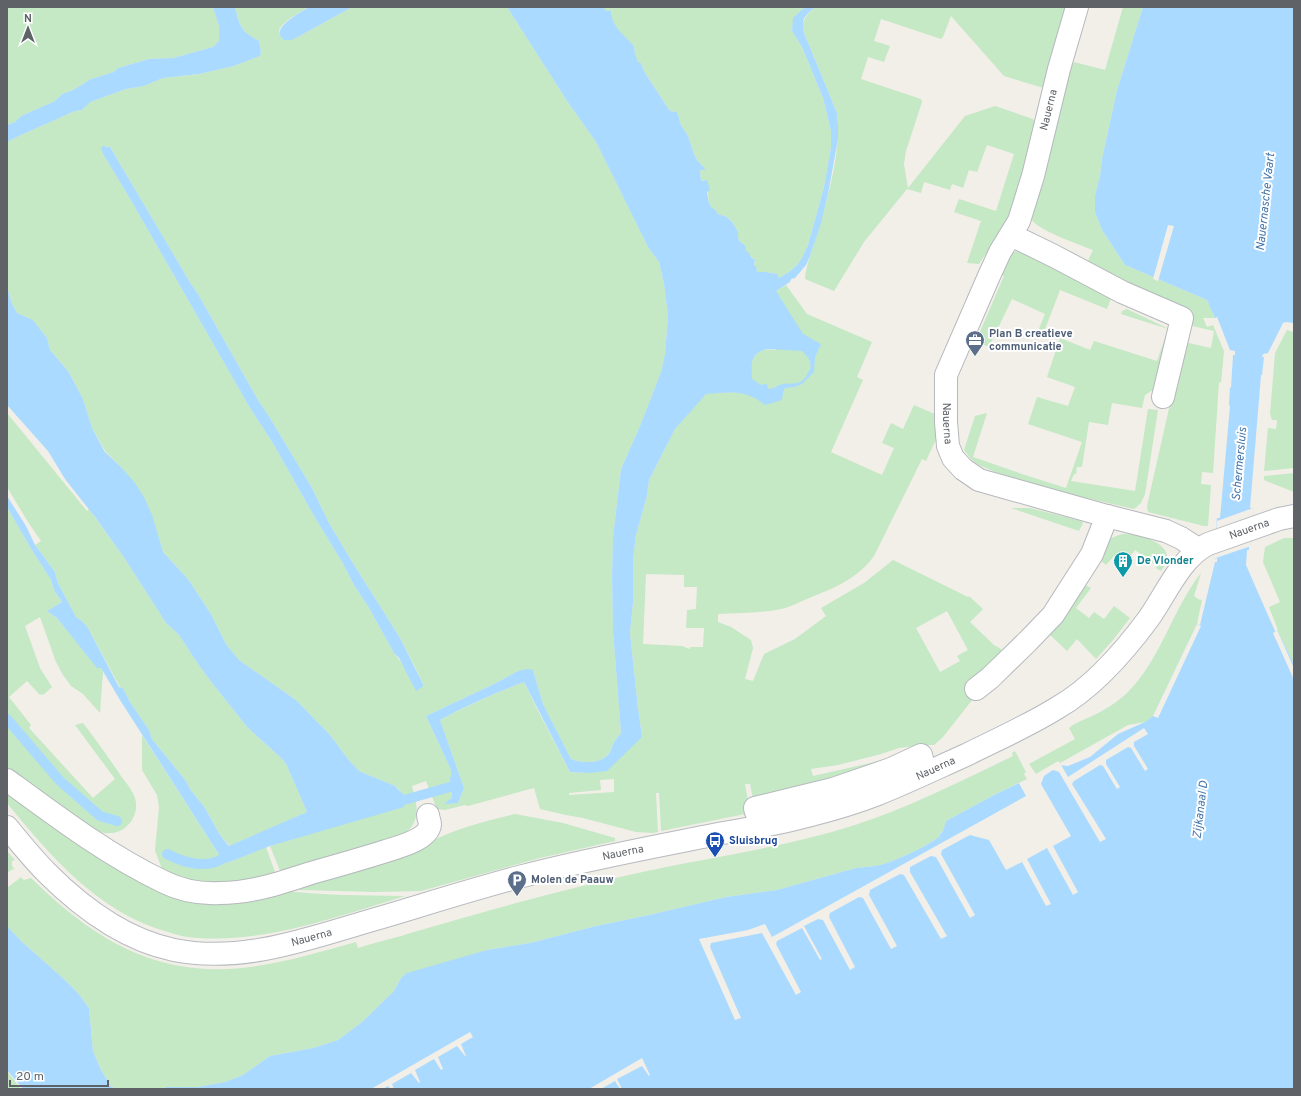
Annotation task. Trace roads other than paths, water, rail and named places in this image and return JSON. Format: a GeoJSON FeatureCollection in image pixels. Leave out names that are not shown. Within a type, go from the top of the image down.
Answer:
{"type":"FeatureCollection","features":[{"type":"Feature","properties":{"kind":"street","name":"Nauerna"},"geometry":{"type":"LineString","coordinates":[[1077,7],[1059,69],[1033,176],[1019,221],[1000,252],[946,375],[946,422],[948,446],[953,458],[963,469],[979,480],[1107,516],[1166,530],[1203,547]]}},
{"type":"Feature","properties":{"kind":"street"},"geometry":{"type":"LineString","coordinates":[[1011,235],[1122,292],[1182,318],[1162,397]]}},
{"type":"Feature","properties":{"kind":"street"},"geometry":{"type":"LineString","coordinates":[[976,689],[990,678],[1053,615],[1092,554],[1107,516]]}},
{"type":"Feature","properties":{"kind":"street","name":"Nauerna"},"geometry":{"type":"LineString","coordinates":[[7,827],[46,872],[73,896],[106,921],[138,938],[173,950],[201,954],[248,951],[293,944],[472,890],[564,866],[804,817],[875,795],[924,774],[1061,706],[1085,688],[1112,663],[1148,620],[1174,578],[1203,547],[1286,517]]}},
{"type":"Feature","properties":{"kind":"street","name":"Nauerna"},"geometry":{"type":"LineString","coordinates":[[921,755],[922,759],[871,781],[850,788],[802,802],[756,812],[756,808],[840,787],[921,755]]}},
{"type":"Feature","properties":{"kind":"street"},"geometry":{"type":"LineString","coordinates":[[7,780],[121,859],[165,883],[194,891],[218,894],[267,887],[397,848],[423,836],[428,830],[430,823],[428,815]]}},
{"type":"Feature","properties":{"kind":"water"},"geometry":{"type":"Polygon","coordinates":[[[213,7],[235,7],[242,28],[259,41],[261,51],[260,56],[234,66],[199,74],[163,78],[144,86],[126,89],[90,102],[82,110],[75,111],[7,142],[7,125],[15,122],[21,116],[55,101],[62,94],[73,90],[91,79],[114,72],[118,68],[149,59],[173,58],[213,47],[219,41],[219,26],[213,7]]]}},
{"type":"Feature","properties":{"kind":"water"},"geometry":{"type":"Polygon","coordinates":[[[309,7],[352,7],[298,37],[291,40],[284,40],[280,35],[282,27],[309,7]]]}},
{"type":"Feature","properties":{"kind":"water"},"geometry":{"type":"Polygon","coordinates":[[[507,7],[603,7],[606,11],[611,11],[613,21],[616,26],[634,46],[638,62],[641,63],[645,73],[670,111],[677,112],[692,149],[698,161],[704,167],[705,170],[700,170],[701,181],[707,180],[710,190],[707,192],[709,203],[712,208],[715,209],[718,214],[727,217],[733,223],[738,232],[740,242],[744,244],[746,251],[755,260],[754,265],[756,266],[757,272],[777,274],[779,278],[797,265],[808,245],[824,187],[831,147],[831,131],[823,98],[802,47],[792,31],[793,18],[805,7],[816,7],[804,18],[804,33],[837,113],[838,139],[828,194],[821,223],[810,256],[806,265],[795,278],[791,279],[790,282],[776,291],[803,334],[821,344],[815,357],[814,372],[802,384],[785,388],[782,400],[765,405],[751,396],[744,394],[730,392],[706,394],[675,429],[649,480],[647,496],[636,535],[633,560],[633,603],[630,633],[642,737],[607,771],[588,773],[570,772],[524,682],[460,709],[440,720],[464,788],[458,803],[445,804],[452,798],[451,770],[426,716],[518,671],[527,669],[533,670],[543,704],[571,759],[581,762],[593,762],[604,758],[608,755],[621,733],[613,631],[613,537],[621,469],[661,372],[665,354],[668,316],[664,284],[659,262],[648,247],[596,142],[567,101],[507,7]],[[768,349],[758,353],[753,359],[752,363],[752,379],[761,385],[767,384],[768,389],[783,384],[801,382],[810,370],[809,359],[802,351],[768,349]]]}},
{"type":"Feature","properties":{"kind":"water"},"geometry":{"type":"Polygon","coordinates":[[[1143,7],[1294,7],[1294,323],[1283,323],[1268,353],[1263,354],[1262,357],[1264,357],[1261,375],[1250,508],[1253,508],[1254,510],[1251,546],[1249,546],[1249,550],[1247,550],[1246,565],[1275,631],[1277,630],[1294,664],[1294,1089],[164,1089],[166,1087],[198,1087],[225,1082],[243,1075],[270,1056],[313,1048],[338,1040],[362,1022],[394,991],[401,978],[407,973],[487,950],[530,943],[596,926],[726,897],[777,890],[856,868],[881,865],[889,862],[919,849],[935,840],[943,831],[946,821],[996,794],[1057,765],[1068,766],[1090,757],[1118,734],[1145,722],[1153,716],[1197,624],[1200,625],[1215,562],[1217,562],[1217,558],[1213,559],[1217,518],[1220,518],[1230,406],[1230,387],[1231,388],[1233,355],[1235,355],[1235,351],[1230,350],[1217,317],[1215,318],[1207,300],[1125,265],[1102,230],[1095,212],[1095,195],[1117,90],[1143,7]]]}},
{"type":"Feature","properties":{"kind":"water"},"geometry":{"type":"Polygon","coordinates":[[[101,147],[110,147],[198,294],[258,400],[312,488],[329,523],[400,638],[424,686],[416,691],[399,658],[394,653],[274,445],[250,408],[103,154],[101,147]]]}},
{"type":"Feature","properties":{"kind":"water"},"geometry":{"type":"Polygon","coordinates":[[[7,287],[12,304],[17,313],[33,320],[47,338],[50,350],[68,371],[83,399],[92,428],[105,452],[135,483],[145,499],[152,515],[163,552],[188,579],[211,614],[226,644],[239,660],[296,700],[330,735],[359,771],[395,786],[404,795],[404,807],[270,846],[227,863],[218,853],[101,668],[97,668],[57,618],[47,611],[62,602],[54,590],[51,580],[7,507],[7,496],[26,526],[35,545],[55,572],[58,583],[76,617],[88,628],[119,687],[123,688],[130,702],[149,730],[152,739],[186,781],[190,789],[205,808],[220,835],[229,846],[307,812],[286,764],[248,728],[212,683],[179,635],[166,623],[125,559],[65,479],[48,451],[7,405],[7,287]]]}},
{"type":"Feature","properties":{"kind":"water"},"geometry":{"type":"Polygon","coordinates":[[[7,926],[20,940],[78,993],[89,1008],[93,1051],[101,1070],[111,1086],[116,1089],[23,1089],[7,1070],[7,926]]]}},
{"type":"Feature","properties":{"kind":"waterway"},"geometry":{"type":"LineString","coordinates":[[7,719],[60,781],[100,816],[117,821]]}},
{"type":"Feature","properties":{"kind":"waterway"},"geometry":{"type":"LineString","coordinates":[[392,801],[404,800],[457,785],[455,779]]}},
{"type":"Feature","properties":{"kind":"waterway"},"geometry":{"type":"LineString","coordinates":[[167,854],[182,861],[207,864],[223,859],[229,853]]}},
{"type":"Feature","properties":{"kind":"place","name":"Plan B creatieve communicatie"},"geometry":{"type":"Point","coordinates":[975,357]}},
{"type":"Feature","properties":{"kind":"place","name":"De Vlonder"},"geometry":{"type":"Point","coordinates":[1123,578]}},
{"type":"Feature","properties":{"kind":"place","name":"Sluisbrug"},"geometry":{"type":"Point","coordinates":[715,858]}},
{"type":"Feature","properties":{"kind":"place","name":"Molen de Paauw"},"geometry":{"type":"Point","coordinates":[517,897]}},
{"type":"Feature","properties":{"kind":"water label","name":"Nauernasche Vaart"},"geometry":{"type":"Point","coordinates":[1266,202]}},
{"type":"Feature","properties":{"kind":"water label","name":"Schermersluis"},"geometry":{"type":"Point","coordinates":[1240,464]}},
{"type":"Feature","properties":{"kind":"water label","name":"Zijkanaal D"},"geometry":{"type":"Point","coordinates":[1201,810]}}]}
